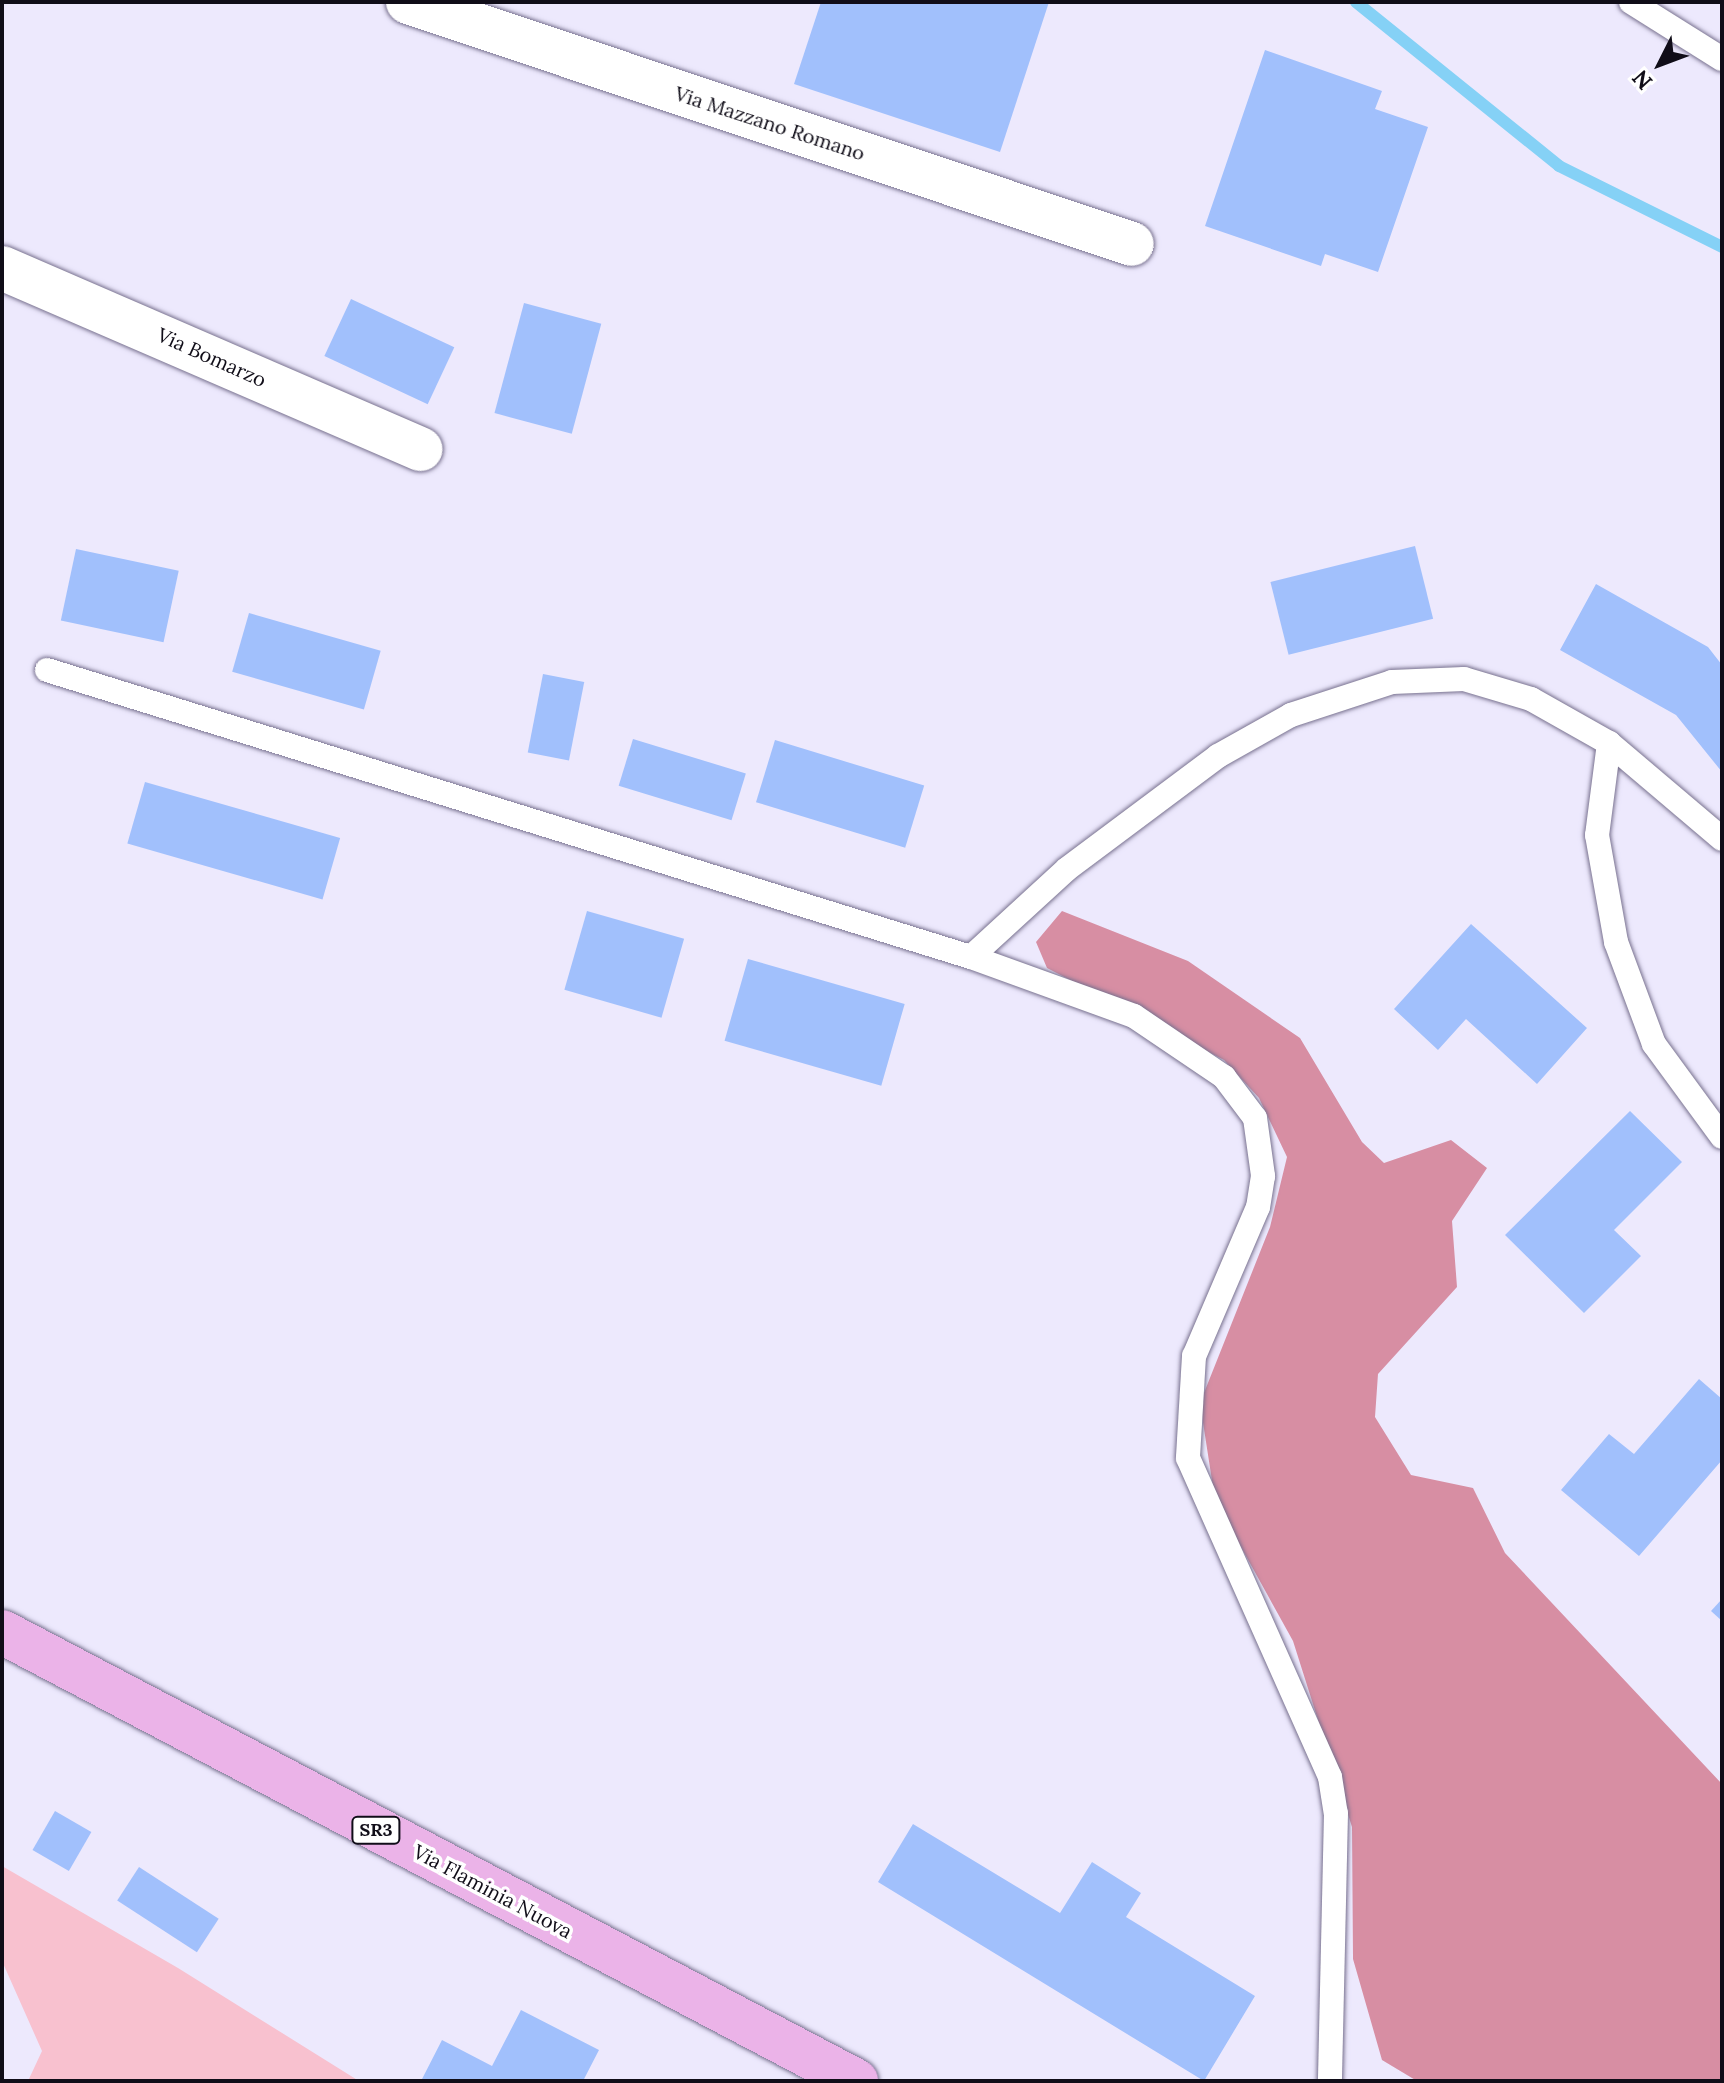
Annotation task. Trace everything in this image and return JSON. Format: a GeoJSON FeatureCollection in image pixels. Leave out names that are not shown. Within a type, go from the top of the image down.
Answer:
{"type":"FeatureCollection","features":[{"type":"Feature","properties":{"kind":"main road","name":"Via Flaminia Nuova"},"geometry":{"type":"LineString","coordinates":[[2,1632],[856,2081]]}},
{"type":"Feature","properties":{"kind":"street","name":"Via Mazzano Romano"},"geometry":{"type":"LineString","coordinates":[[408,2],[1132,244]]}},
{"type":"Feature","properties":{"kind":"street","name":"Via Bomarzo"},"geometry":{"type":"LineString","coordinates":[[2,268],[421,449]]}},
{"type":"Feature","properties":{"kind":"lane"},"geometry":{"type":"LineString","coordinates":[[1631,2],[1722,59]]}},
{"type":"Feature","properties":{"kind":"lane"},"geometry":{"type":"LineString","coordinates":[[47,670],[971,957],[1165,1032],[1224,1077],[1260,1133],[1258,1207],[1198,1339],[1186,1439],[1202,1502],[1330,1777],[1336,1829],[1330,2081]]}},
{"type":"Feature","properties":{"kind":"lane"},"geometry":{"type":"LineString","coordinates":[[971,957],[1067,869],[1218,756],[1341,696],[1392,682],[1464,679],[1531,699],[1609,743],[1722,839]]}},
{"type":"Feature","properties":{"kind":"lane"},"geometry":{"type":"LineString","coordinates":[[1609,743],[1597,835],[1616,942],[1654,1044],[1722,1137]]}},
{"type":"Feature","properties":{"kind":"shaded area"},"geometry":{"type":"Polygon","coordinates":[[[1062,911],[1188,961],[1300,1038],[1362,1142],[1384,1163],[1451,1140],[1487,1168],[1452,1221],[1457,1287],[1378,1374],[1375,1417],[1411,1475],[1473,1488],[1505,1553],[1722,1784],[1722,2081],[1417,2081],[1382,2060],[1353,1959],[1352,1827],[1293,1641],[1215,1500],[1200,1403],[1270,1227],[1287,1157],[1259,1098],[1224,1060],[1047,968],[1036,942],[1062,911]]]}},
{"type":"Feature","properties":{"kind":"shaded area"},"geometry":{"type":"Polygon","coordinates":[[[2,1866],[178,1968],[359,2081],[28,2081],[42,2051],[2,1961],[2,1866]]]}},
{"type":"Feature","properties":{"kind":"building"},"geometry":{"type":"Polygon","coordinates":[[[821,2],[1049,2],[1000,152],[794,84],[821,2]]]}},
{"type":"Feature","properties":{"kind":"building"},"geometry":{"type":"Polygon","coordinates":[[[1265,50],[1382,91],[1375,109],[1428,127],[1378,272],[1325,254],[1321,266],[1205,226],[1265,50]]]}},
{"type":"Feature","properties":{"kind":"building"},"geometry":{"type":"Polygon","coordinates":[[[351,299],[454,347],[428,404],[324,356],[351,299]]]}},
{"type":"Feature","properties":{"kind":"building"},"geometry":{"type":"Polygon","coordinates":[[[524,303],[601,324],[572,434],[494,413],[524,303]]]}},
{"type":"Feature","properties":{"kind":"building"},"geometry":{"type":"Polygon","coordinates":[[[1415,546],[1433,619],[1289,655],[1270,582],[1415,546]]]}},
{"type":"Feature","properties":{"kind":"building"},"geometry":{"type":"Polygon","coordinates":[[[76,549],[179,571],[164,642],[61,620],[76,549]]]}},
{"type":"Feature","properties":{"kind":"building"},"geometry":{"type":"Polygon","coordinates":[[[1596,584],[1708,647],[1722,665],[1722,772],[1676,715],[1560,650],[1596,584]]]}},
{"type":"Feature","properties":{"kind":"building"},"geometry":{"type":"Polygon","coordinates":[[[249,613],[381,651],[364,709],[232,672],[249,613]]]}},
{"type":"Feature","properties":{"kind":"building"},"geometry":{"type":"Polygon","coordinates":[[[543,674],[584,682],[569,761],[528,753],[543,674]]]}},
{"type":"Feature","properties":{"kind":"building"},"geometry":{"type":"Polygon","coordinates":[[[633,739],[746,773],[732,820],[619,786],[633,739]]]}},
{"type":"Feature","properties":{"kind":"building"},"geometry":{"type":"Polygon","coordinates":[[[775,740],[924,786],[905,848],[756,802],[775,740]]]}},
{"type":"Feature","properties":{"kind":"building"},"geometry":{"type":"Polygon","coordinates":[[[145,782],[340,838],[322,899],[127,844],[145,782]]]}},
{"type":"Feature","properties":{"kind":"building"},"geometry":{"type":"Polygon","coordinates":[[[587,911],[684,939],[661,1018],[564,990],[587,911]]]}},
{"type":"Feature","properties":{"kind":"building"},"geometry":{"type":"Polygon","coordinates":[[[1471,924],[1587,1028],[1537,1084],[1466,1019],[1438,1050],[1394,1009],[1471,924]]]}},
{"type":"Feature","properties":{"kind":"building"},"geometry":{"type":"Polygon","coordinates":[[[748,959],[905,1004],[881,1086],[725,1041],[748,959]]]}},
{"type":"Feature","properties":{"kind":"building"},"geometry":{"type":"Polygon","coordinates":[[[1630,1111],[1682,1162],[1614,1230],[1641,1256],[1584,1313],[1505,1235],[1630,1111]]]}},
{"type":"Feature","properties":{"kind":"building"},"geometry":{"type":"Polygon","coordinates":[[[1699,1379],[1722,1399],[1722,1460],[1639,1556],[1561,1490],[1609,1434],[1634,1454],[1699,1379]]]}},
{"type":"Feature","properties":{"kind":"building"},"geometry":{"type":"Polygon","coordinates":[[[1722,1599],[1722,1621],[1711,1611],[1722,1599]]]}},
{"type":"Feature","properties":{"kind":"building"},"geometry":{"type":"Polygon","coordinates":[[[55,1811],[91,1832],[69,1871],[32,1850],[55,1811]]]}},
{"type":"Feature","properties":{"kind":"building"},"geometry":{"type":"Polygon","coordinates":[[[913,1824],[1060,1913],[1092,1862],[1141,1893],[1126,1917],[1255,1996],[1204,2081],[878,1882],[913,1824]]]}},
{"type":"Feature","properties":{"kind":"building"},"geometry":{"type":"Polygon","coordinates":[[[139,1867],[219,1919],[197,1952],[117,1901],[139,1867]]]}},
{"type":"Feature","properties":{"kind":"building"},"geometry":{"type":"Polygon","coordinates":[[[521,2010],[599,2050],[583,2081],[421,2081],[442,2040],[492,2066],[521,2010]]]}},
{"type":"Feature","properties":{"kind":"waterway"},"geometry":{"type":"LineString","coordinates":[[1356,2],[1559,166],[1722,247]]}}]}
